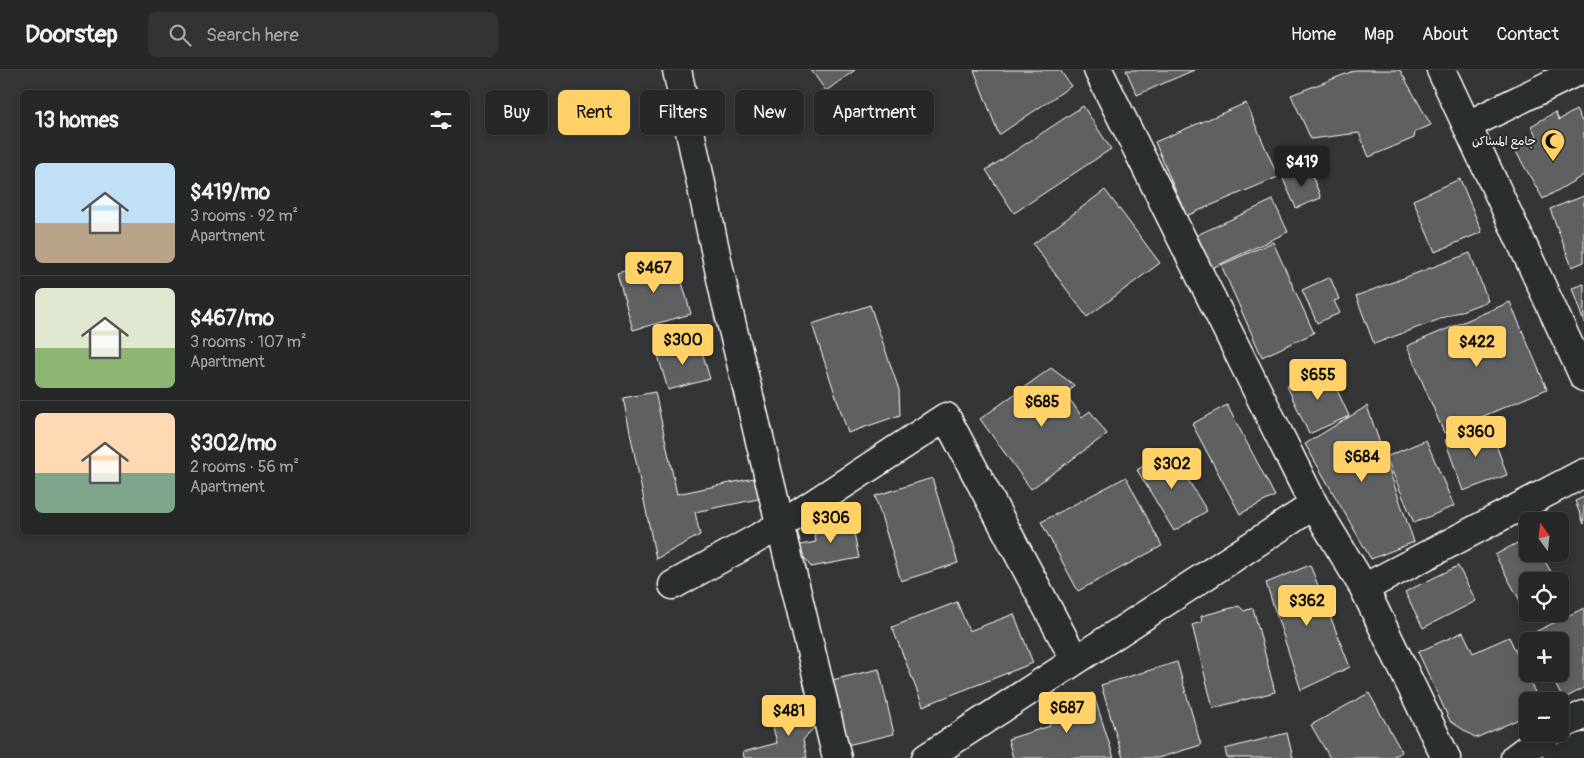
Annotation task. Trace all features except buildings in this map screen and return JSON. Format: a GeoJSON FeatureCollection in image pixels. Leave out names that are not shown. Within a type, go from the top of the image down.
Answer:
{"type":"FeatureCollection","features":[{"type":"Feature","properties":{"kind":"street"},"geometry":{"type":"LineString","coordinates":[[677,70],[725,297],[837,758]]}},
{"type":"Feature","properties":{"kind":"street"},"geometry":{"type":"LineString","coordinates":[[1098,70],[1314,505],[1364,588],[1446,758]]}},
{"type":"Feature","properties":{"kind":"street"},"geometry":{"type":"LineString","coordinates":[[1441,70],[1584,377]]}},
{"type":"Feature","properties":{"kind":"street"},"geometry":{"type":"LineString","coordinates":[[1468,125],[1580,70]]}},
{"type":"Feature","properties":{"kind":"street"},"geometry":{"type":"LineString","coordinates":[[674,586],[781,525],[946,417],[1074,660]]}},
{"type":"Feature","properties":{"kind":"street"},"geometry":{"type":"LineString","coordinates":[[1364,588],[1584,473]]}},
{"type":"Feature","properties":{"kind":"street"},"geometry":{"type":"LineString","coordinates":[[926,758],[1314,505]]}},
{"type":"Feature","properties":{"kind":"street"},"geometry":{"type":"LineString","coordinates":[[1569,722],[1584,715]]}},
{"type":"Feature","properties":{"kind":"street"},"geometry":{"type":"LineString","coordinates":[[1515,758],[1536,742]]}},
{"type":"Feature","properties":{"kind":"street"},"geometry":{"type":"LineString","coordinates":[[1557,758],[1584,747]]}},
{"type":"Feature","properties":{"kind":"place","name":"جامع المساكن"},"geometry":{"type":"Point","coordinates":[1553,162]}}]}
